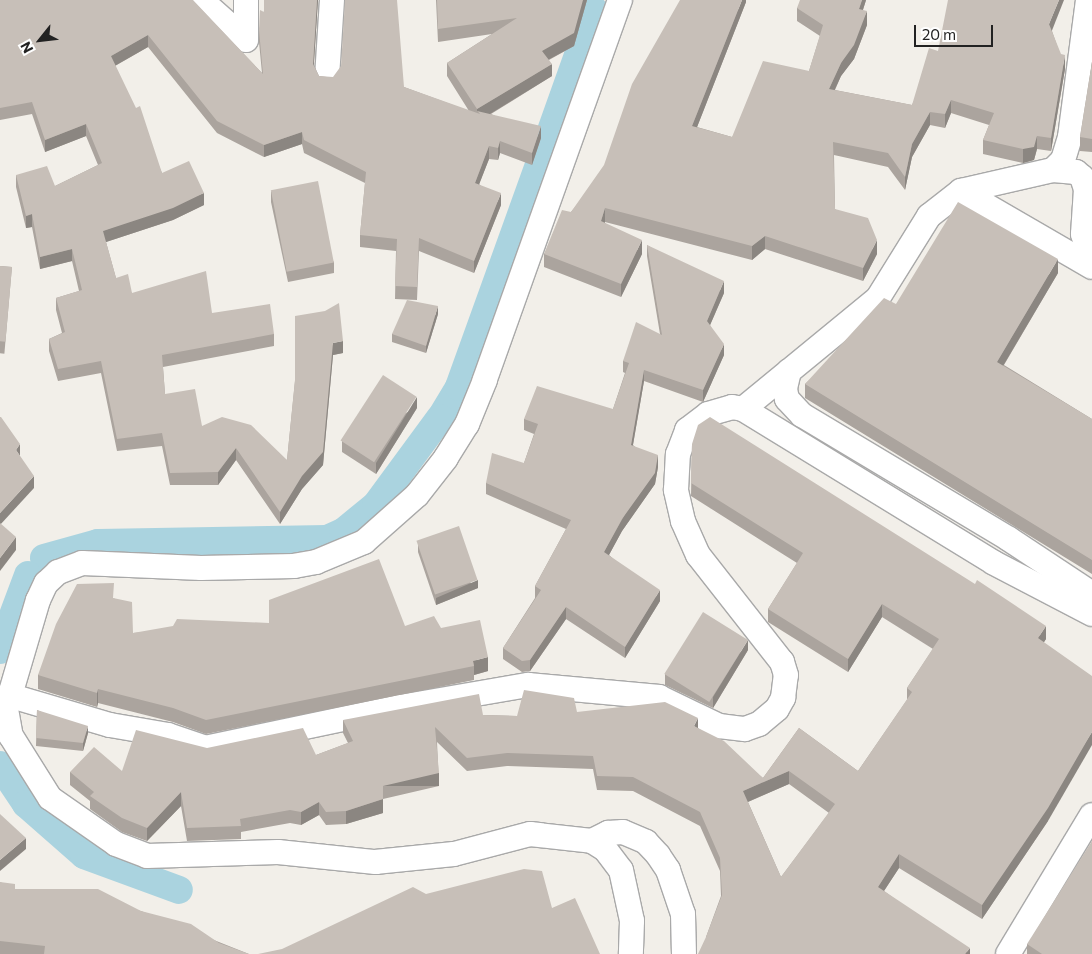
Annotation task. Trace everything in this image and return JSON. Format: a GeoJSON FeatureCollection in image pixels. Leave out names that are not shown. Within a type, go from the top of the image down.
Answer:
{"type":"FeatureCollection","features":[{"type":"Feature","properties":{"kind":"street"},"geometry":{"type":"LineString","coordinates":[[202,0],[246,40],[246,0]]}},
{"type":"Feature","properties":{"kind":"street"},"geometry":{"type":"LineString","coordinates":[[327,77],[332,0]]}},
{"type":"Feature","properties":{"kind":"street"},"geometry":{"type":"LineString","coordinates":[[620,0],[482,389],[456,441],[417,495],[364,542],[316,562],[294,566],[201,568],[82,563],[58,572],[46,583],[38,600],[8,694],[6,718],[12,736],[50,798],[116,844],[147,856],[278,852],[375,862],[454,854],[530,834],[592,841],[605,849],[621,870],[632,921],[630,954]]}},
{"type":"Feature","properties":{"kind":"street"},"geometry":{"type":"LineString","coordinates":[[1053,170],[1063,160],[1070,137],[1088,0]]}},
{"type":"Feature","properties":{"kind":"street"},"geometry":{"type":"LineString","coordinates":[[743,409],[878,298],[929,216],[961,191],[1053,170],[1076,172],[1089,185],[1083,234],[1092,263]]}},
{"type":"Feature","properties":{"kind":"street"},"geometry":{"type":"LineString","coordinates":[[961,191],[1092,267]]}},
{"type":"Feature","properties":{"kind":"street"},"geometry":{"type":"LineString","coordinates":[[789,371],[784,389],[787,398],[798,412],[1008,539],[1092,594]]}},
{"type":"Feature","properties":{"kind":"street"},"geometry":{"type":"LineString","coordinates":[[8,694],[110,725],[168,735],[205,748],[400,707],[528,685],[659,697],[719,726],[745,729],[759,724],[773,713],[783,698],[786,675],[782,662],[698,555],[683,521],[676,490],[678,454],[687,430],[708,414],[732,407],[743,409],[994,563],[1092,614]]}},
{"type":"Feature","properties":{"kind":"street"},"geometry":{"type":"LineString","coordinates":[[1008,954],[1092,815]]}},
{"type":"Feature","properties":{"kind":"street"},"geometry":{"type":"LineString","coordinates":[[592,841],[608,833],[623,832],[646,842],[658,855],[668,870],[683,914],[684,954]]}},
{"type":"Feature","properties":{"kind":"building"},"geometry":{"type":"Polygon","coordinates":[[[0,0],[193,0],[263,74],[259,30],[260,10],[264,12],[264,0],[317,0],[313,64],[319,76],[333,77],[341,66],[345,0],[397,0],[404,87],[480,114],[477,111],[541,126],[532,153],[500,141],[498,148],[489,146],[475,183],[501,193],[474,261],[419,238],[417,287],[395,286],[397,239],[360,235],[366,172],[304,140],[302,132],[264,145],[217,121],[148,35],[111,56],[136,108],[140,106],[162,173],[189,161],[204,193],[173,208],[103,231],[116,278],[128,274],[132,293],[206,271],[212,313],[270,304],[274,334],[162,355],[165,394],[195,389],[202,426],[222,417],[251,425],[287,460],[295,380],[295,316],[325,311],[339,303],[343,341],[333,343],[323,452],[302,476],[280,512],[236,448],[218,472],[170,473],[162,433],[117,439],[101,361],[58,369],[49,339],[65,332],[56,298],[82,290],[72,249],[40,257],[32,214],[26,216],[16,175],[47,166],[55,186],[102,163],[86,124],[45,140],[32,102],[0,108],[0,0]]]}},
{"type":"Feature","properties":{"kind":"building"},"geometry":{"type":"Polygon","coordinates":[[[437,0],[583,0],[574,33],[542,51],[552,64],[477,109],[447,63],[517,18],[438,29],[437,0]]]}},
{"type":"Feature","properties":{"kind":"building"},"geometry":{"type":"Polygon","coordinates":[[[680,0],[742,0],[692,126],[732,137],[763,61],[809,71],[823,25],[797,8],[800,0],[862,0],[859,9],[867,11],[854,45],[841,63],[829,89],[912,105],[929,48],[938,51],[948,0],[1059,0],[1049,24],[1061,54],[1065,55],[1051,138],[1037,136],[1034,147],[1023,149],[983,140],[994,113],[951,100],[945,114],[930,112],[912,144],[905,177],[888,153],[833,142],[835,209],[868,218],[877,240],[863,268],[765,236],[752,246],[605,208],[601,221],[642,240],[621,284],[544,254],[562,210],[571,212],[604,165],[632,84],[680,0]]]}},
{"type":"Feature","properties":{"kind":"building"},"geometry":{"type":"Polygon","coordinates":[[[1092,62],[1092,139],[1080,137],[1092,62]]]}},
{"type":"Feature","properties":{"kind":"building"},"geometry":{"type":"Polygon","coordinates":[[[318,181],[334,262],[287,272],[271,190],[318,181]]]}},
{"type":"Feature","properties":{"kind":"building"},"geometry":{"type":"Polygon","coordinates":[[[958,202],[1058,259],[997,362],[1092,419],[1092,560],[805,384],[884,298],[896,304],[958,202]]]}},
{"type":"Feature","properties":{"kind":"building"},"geometry":{"type":"Polygon","coordinates":[[[647,245],[724,281],[707,321],[724,344],[703,390],[644,370],[631,445],[658,455],[655,473],[622,519],[604,552],[660,590],[625,647],[566,607],[530,660],[522,661],[503,648],[541,590],[535,586],[571,520],[486,483],[492,453],[524,463],[538,424],[524,419],[537,386],[613,409],[629,363],[623,361],[636,322],[662,335],[647,245]]]}},
{"type":"Feature","properties":{"kind":"building"},"geometry":{"type":"Polygon","coordinates":[[[0,266],[12,267],[5,342],[0,341],[0,266]]]}},
{"type":"Feature","properties":{"kind":"building"},"geometry":{"type":"Polygon","coordinates":[[[407,300],[438,306],[426,346],[392,334],[407,300]]]}},
{"type":"Feature","properties":{"kind":"building"},"geometry":{"type":"Polygon","coordinates":[[[383,375],[417,397],[374,462],[341,440],[383,375]]]}},
{"type":"Feature","properties":{"kind":"building"},"geometry":{"type":"Polygon","coordinates":[[[0,417],[20,444],[16,450],[34,476],[0,513],[0,417]]]}},
{"type":"Feature","properties":{"kind":"building"},"geometry":{"type":"Polygon","coordinates":[[[710,417],[975,584],[977,580],[1046,626],[1038,638],[1092,676],[1092,732],[1048,808],[982,905],[899,854],[878,887],[970,948],[965,954],[698,954],[722,895],[720,858],[700,812],[633,777],[597,776],[593,756],[507,753],[467,758],[435,727],[439,773],[383,786],[383,799],[346,811],[326,812],[319,802],[301,812],[290,810],[240,819],[241,826],[187,828],[181,792],[147,828],[122,818],[90,796],[94,792],[70,772],[94,747],[122,771],[136,730],[207,748],[303,728],[316,755],[353,741],[343,720],[479,694],[483,715],[517,716],[524,690],[574,698],[577,712],[665,702],[698,718],[694,726],[724,741],[763,778],[799,728],[858,771],[912,692],[907,688],[939,639],[882,604],[848,659],[768,609],[803,553],[691,483],[692,444],[698,425],[710,417]],[[789,771],[743,791],[781,877],[835,804],[789,771]]]}},
{"type":"Feature","properties":{"kind":"building"},"geometry":{"type":"Polygon","coordinates":[[[0,523],[16,537],[0,558],[0,523]]]}},
{"type":"Feature","properties":{"kind":"building"},"geometry":{"type":"Polygon","coordinates":[[[459,526],[478,580],[435,595],[416,541],[459,526]]]}},
{"type":"Feature","properties":{"kind":"building"},"geometry":{"type":"Polygon","coordinates":[[[379,559],[405,626],[434,616],[441,628],[480,620],[488,657],[473,661],[474,666],[206,720],[173,708],[98,689],[97,693],[38,675],[56,624],[77,584],[114,583],[113,598],[132,602],[133,633],[173,626],[177,619],[269,623],[269,600],[379,559]]]}},
{"type":"Feature","properties":{"kind":"building"},"geometry":{"type":"Polygon","coordinates":[[[703,612],[748,640],[709,702],[664,674],[703,612]]]}},
{"type":"Feature","properties":{"kind":"building"},"geometry":{"type":"Polygon","coordinates":[[[37,710],[88,726],[83,743],[36,738],[37,710]]]}},
{"type":"Feature","properties":{"kind":"building"},"geometry":{"type":"Polygon","coordinates":[[[0,814],[26,838],[0,860],[0,814]]]}},
{"type":"Feature","properties":{"kind":"building"},"geometry":{"type":"Polygon","coordinates":[[[1092,841],[1092,954],[1042,954],[1027,944],[1092,841]]]}},
{"type":"Feature","properties":{"kind":"building"},"geometry":{"type":"Polygon","coordinates":[[[524,869],[542,871],[552,908],[575,898],[600,954],[258,954],[282,949],[413,887],[426,894],[524,869]]]}},
{"type":"Feature","properties":{"kind":"building"},"geometry":{"type":"Polygon","coordinates":[[[0,882],[15,884],[15,889],[98,889],[141,911],[191,924],[219,943],[249,954],[44,954],[45,946],[0,941],[0,882]]]}},
{"type":"Feature","properties":{"kind":"waterway"},"geometry":{"type":"LineString","coordinates":[[541,159],[594,10]]}},
{"type":"Feature","properties":{"kind":"waterway"},"geometry":{"type":"LineString","coordinates":[[443,414],[459,387],[538,167]]}},
{"type":"Feature","properties":{"kind":"waterway"},"geometry":{"type":"LineString","coordinates":[[44,558],[98,543],[327,539],[343,532],[376,505],[440,418]]}},
{"type":"Feature","properties":{"kind":"waterway"},"geometry":{"type":"LineString","coordinates":[[0,650],[28,575]]}},
{"type":"Feature","properties":{"kind":"waterway"},"geometry":{"type":"LineString","coordinates":[[0,765],[26,804],[84,855],[179,890]]}}]}
